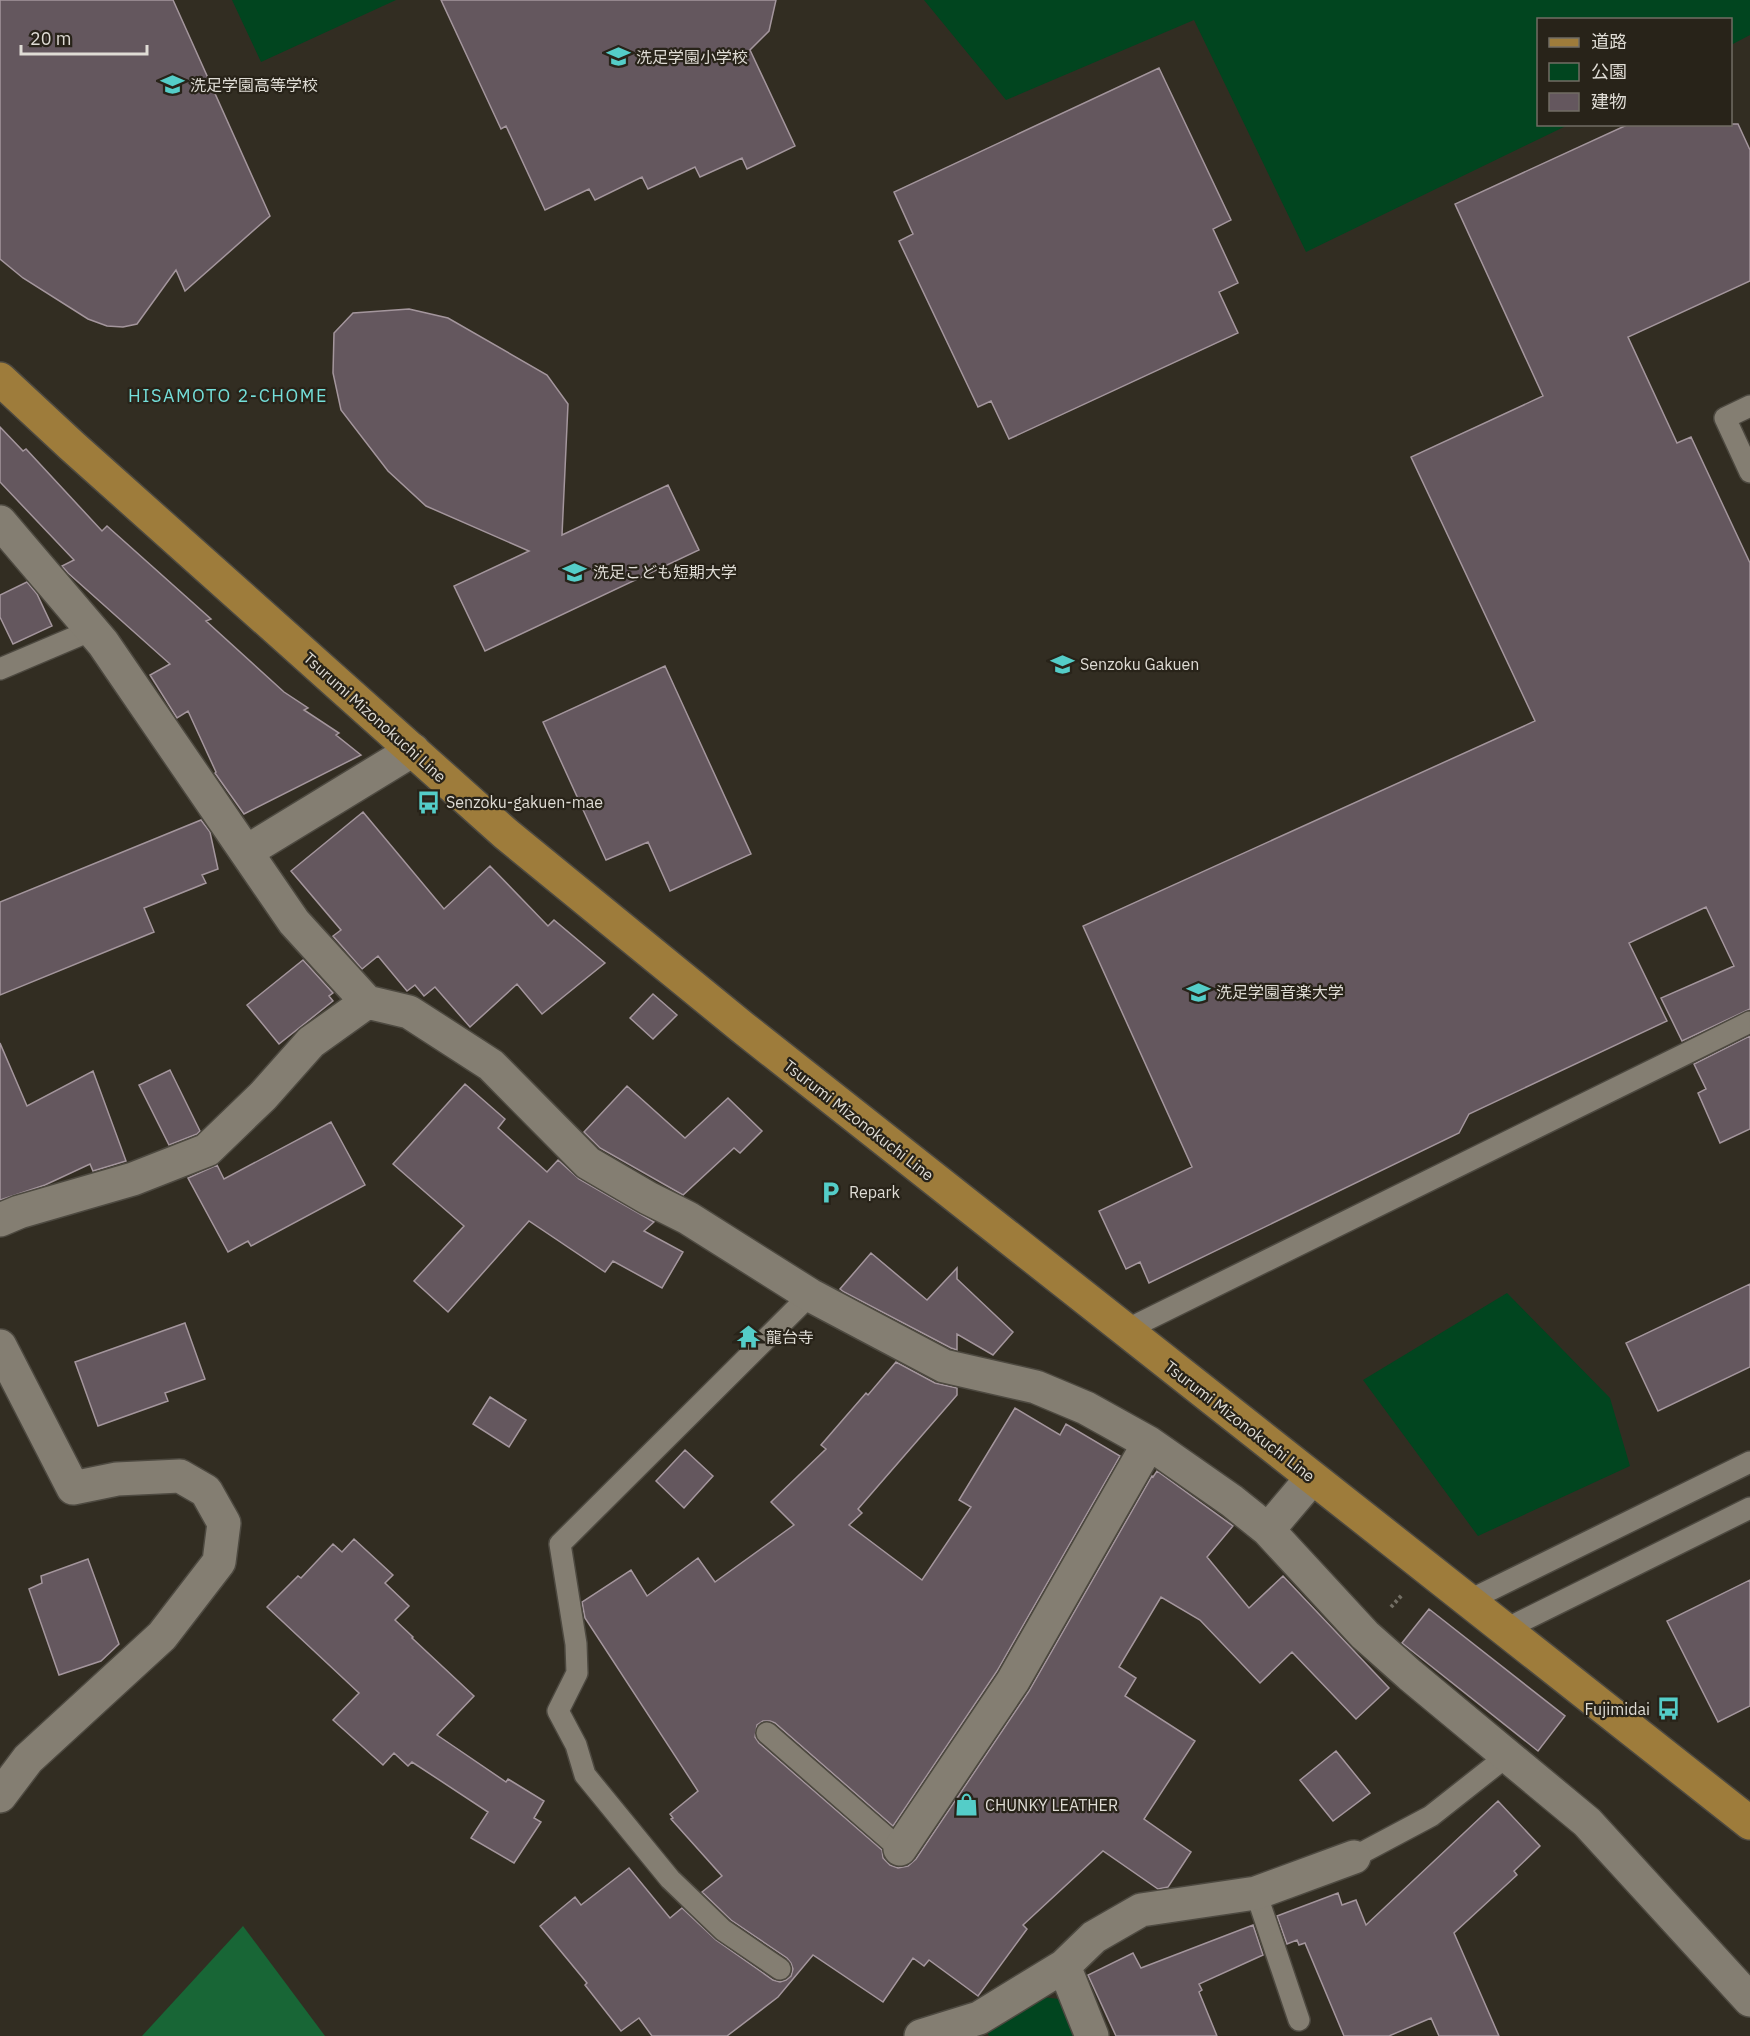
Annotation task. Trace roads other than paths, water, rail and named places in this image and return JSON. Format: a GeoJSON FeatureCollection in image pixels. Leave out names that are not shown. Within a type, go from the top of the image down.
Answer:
{"type":"FeatureCollection","features":[{"type":"Feature","properties":{"kind":"main road","name":"Tsurumi Mizonokuchi Line"},"geometry":{"type":"LineString","coordinates":[[0,379],[72,447],[506,834],[724,1012],[1750,1822]]}},
{"type":"Feature","properties":{"kind":"street"},"geometry":{"type":"LineString","coordinates":[[0,522],[110,653],[294,921],[367,1002],[409,1012],[491,1065],[588,1163],[688,1218],[810,1295],[945,1366],[1036,1387],[1086,1408],[1149,1443],[1232,1501],[1268,1530],[1365,1635],[1587,1822],[1750,2000]]}},
{"type":"Feature","properties":{"kind":"street"},"geometry":{"type":"LineString","coordinates":[[246,852],[413,750]]}},
{"type":"Feature","properties":{"kind":"street"},"geometry":{"type":"LineString","coordinates":[[0,1220],[19,1212],[133,1179],[207,1150],[263,1096],[311,1042],[367,1002]]}},
{"type":"Feature","properties":{"kind":"street"},"geometry":{"type":"LineString","coordinates":[[0,1346],[74,1488],[117,1479],[180,1476],[206,1491],[224,1523],[219,1562],[162,1636],[28,1759],[0,1796]]}},
{"type":"Feature","properties":{"kind":"street"},"geometry":{"type":"LineString","coordinates":[[900,1849],[1013,1681],[1149,1443]]}},
{"type":"Feature","properties":{"kind":"street"},"geometry":{"type":"LineString","coordinates":[[1268,1530],[1312,1478]]}},
{"type":"Feature","properties":{"kind":"street"},"geometry":{"type":"LineString","coordinates":[[921,2036],[979,2018],[1064,1966],[1094,1937],[1141,1910],[1256,1893],[1354,1857]]}},
{"type":"Feature","properties":{"kind":"street"},"geometry":{"type":"LineString","coordinates":[[1064,1966],[1092,2036]]}},
{"type":"Feature","properties":{"kind":"lane"},"geometry":{"type":"LineString","coordinates":[[1750,406],[1725,418],[1750,472]]}},
{"type":"Feature","properties":{"kind":"lane"},"geometry":{"type":"LineString","coordinates":[[0,669],[92,630]]}},
{"type":"Feature","properties":{"kind":"lane"},"geometry":{"type":"LineString","coordinates":[[1126,1330],[1750,1022]]}},
{"type":"Feature","properties":{"kind":"lane"},"geometry":{"type":"LineString","coordinates":[[780,1969],[723,1930],[670,1879],[585,1775],[576,1745],[558,1711],[577,1673],[576,1644],[560,1545],[810,1295]]}},
{"type":"Feature","properties":{"kind":"lane"},"geometry":{"type":"LineString","coordinates":[[1468,1601],[1750,1462]]}},
{"type":"Feature","properties":{"kind":"lane"},"geometry":{"type":"LineString","coordinates":[[1506,1629],[1750,1508]]}},
{"type":"Feature","properties":{"kind":"lane"},"geometry":{"type":"LineString","coordinates":[[767,1733],[900,1849]]}},
{"type":"Feature","properties":{"kind":"lane"},"geometry":{"type":"LineString","coordinates":[[1354,1857],[1431,1816],[1507,1756]]}},
{"type":"Feature","properties":{"kind":"lane"},"geometry":{"type":"LineString","coordinates":[[1256,1893],[1299,2020]]}},
{"type":"Feature","properties":{"kind":"place","name":"洗足学園小学校"},"geometry":{"type":"Point","coordinates":[618,57]}},
{"type":"Feature","properties":{"kind":"place","name":"洗足学園高等学校"},"geometry":{"type":"Point","coordinates":[172,85]}},
{"type":"Feature","properties":{"kind":"place","name":"洗足こども短期大学"},"geometry":{"type":"Point","coordinates":[575,572]}},
{"type":"Feature","properties":{"kind":"place","name":"Senzoku Gakuen"},"geometry":{"type":"Point","coordinates":[1062,664]}},
{"type":"Feature","properties":{"kind":"place","name":"Senzoku-gakuen-mae"},"geometry":{"type":"Point","coordinates":[428,802]}},
{"type":"Feature","properties":{"kind":"place","name":"洗足学園音楽大学"},"geometry":{"type":"Point","coordinates":[1198,992]}},
{"type":"Feature","properties":{"kind":"place","name":"Repark"},"geometry":{"type":"Point","coordinates":[831,1192]}},
{"type":"Feature","properties":{"kind":"place","name":"龍台寺"},"geometry":{"type":"Point","coordinates":[748,1337]}},
{"type":"Feature","properties":{"kind":"place","name":"Fujimidai"},"geometry":{"type":"Point","coordinates":[1668,1709]}},
{"type":"Feature","properties":{"kind":"place","name":"CHUNKY LEATHER"},"geometry":{"type":"Point","coordinates":[967,1805]}},
{"type":"Feature","properties":{"kind":"district","name":"HISAMOTO 2-CHOME"},"geometry":{"type":"Point","coordinates":[228,396]}}]}
